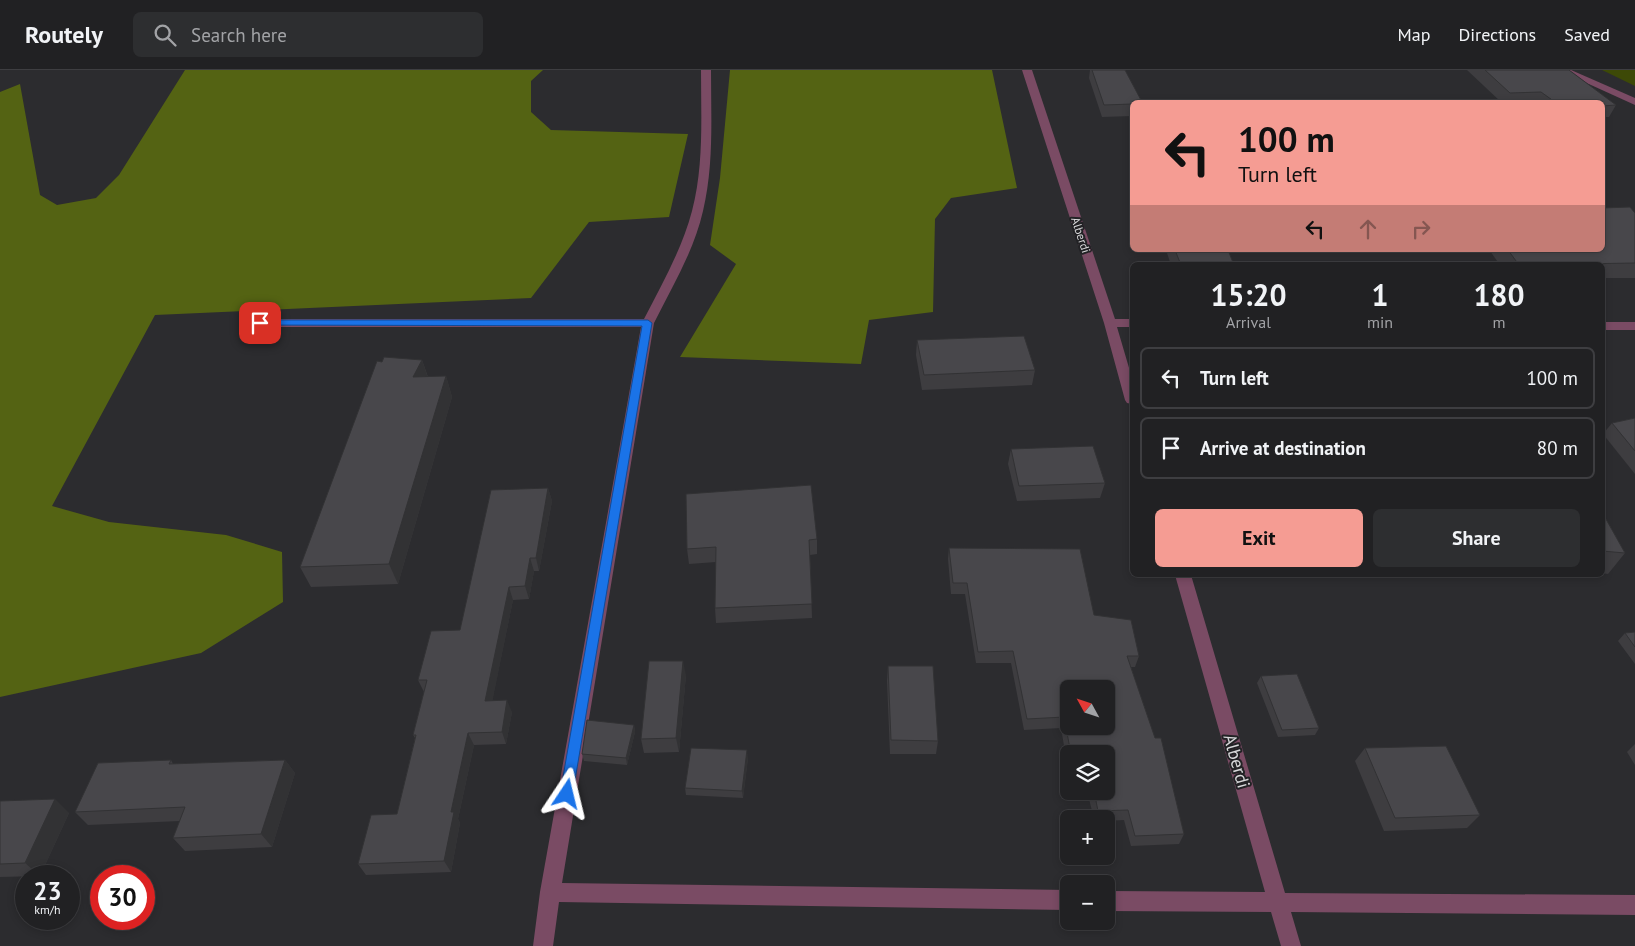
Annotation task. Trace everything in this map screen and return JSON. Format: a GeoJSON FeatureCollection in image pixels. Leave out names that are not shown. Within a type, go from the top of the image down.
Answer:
{"type":"FeatureCollection","features":[{"type":"Feature","properties":{"kind":"street"},"geometry":{"type":"LineString","coordinates":[[543,946],[550,892],[648,323],[688,241],[702,196],[705,149],[706,70]]}},
{"type":"Feature","properties":{"kind":"street","name":"Alberdi"},"geometry":{"type":"LineString","coordinates":[[1026,70],[1110,323],[1130,393]]}},
{"type":"Feature","properties":{"kind":"street"},"geometry":{"type":"LineString","coordinates":[[1563,70],[1635,102]]}},
{"type":"Feature","properties":{"kind":"street"},"geometry":{"type":"LineString","coordinates":[[260,323],[648,323]]}},
{"type":"Feature","properties":{"kind":"street"},"geometry":{"type":"LineString","coordinates":[[1110,323],[1130,323]]}},
{"type":"Feature","properties":{"kind":"street"},"geometry":{"type":"LineString","coordinates":[[1605,326],[1635,326]]}},
{"type":"Feature","properties":{"kind":"street","name":"Alberdi"},"geometry":{"type":"LineString","coordinates":[[1184,577],[1291,946]]}},
{"type":"Feature","properties":{"kind":"street"},"geometry":{"type":"LineString","coordinates":[[550,892],[1060,900]]}},
{"type":"Feature","properties":{"kind":"street"},"geometry":{"type":"LineString","coordinates":[[1115,900],[1635,905]]}},
{"type":"Feature","properties":{"kind":"green space"},"geometry":{"type":"Polygon","coordinates":[[[185,70],[543,70],[531,81],[531,112],[551,130],[688,134],[669,217],[589,222],[531,298],[155,315],[52,506],[109,522],[226,535],[282,552],[283,602],[201,653],[0,697],[0,92],[20,84],[40,195],[57,205],[96,198],[119,175],[185,70]]]}},
{"type":"Feature","properties":{"kind":"green space"},"geometry":{"type":"Polygon","coordinates":[[[730,70],[992,70],[1017,188],[951,198],[935,219],[933,312],[869,320],[861,364],[680,357],[736,264],[710,245],[720,178],[730,70]]]}},
{"type":"Feature","properties":{"kind":"green space"},"geometry":{"type":"Polygon","coordinates":[[[1602,70],[1635,70],[1635,86],[1602,70]]]}},
{"type":"Feature","properties":{"kind":"building"},"geometry":{"type":"Polygon","coordinates":[[[1092,70],[1125,70],[1141,100],[1130,100],[1130,104],[1104,105],[1092,70]]]}},
{"type":"Feature","properties":{"kind":"building"},"geometry":{"type":"Polygon","coordinates":[[[1485,70],[1569,70],[1616,105],[1605,106],[1605,100],[1552,100],[1541,92],[1510,93],[1485,70]]]}},
{"type":"Feature","properties":{"kind":"building"},"geometry":{"type":"Polygon","coordinates":[[[1630,207],[1635,213],[1635,263],[1517,262],[1509,252],[1605,252],[1605,208],[1630,207]]]}},
{"type":"Feature","properties":{"kind":"building"},"geometry":{"type":"Polygon","coordinates":[[[1176,252],[1229,252],[1233,262],[1180,262],[1176,252]]]}},
{"type":"Feature","properties":{"kind":"building"},"geometry":{"type":"Polygon","coordinates":[[[1024,336],[1035,370],[924,375],[917,340],[1024,336]]]}},
{"type":"Feature","properties":{"kind":"building"},"geometry":{"type":"Polygon","coordinates":[[[384,357],[422,360],[413,377],[446,376],[389,564],[300,567],[377,361],[382,362],[384,357]]]}},
{"type":"Feature","properties":{"kind":"building"},"geometry":{"type":"Polygon","coordinates":[[[1635,418],[1635,451],[1612,423],[1635,418]]]}},
{"type":"Feature","properties":{"kind":"building"},"geometry":{"type":"Polygon","coordinates":[[[1093,446],[1105,483],[1019,486],[1011,449],[1093,446]]]}},
{"type":"Feature","properties":{"kind":"building"},"geometry":{"type":"Polygon","coordinates":[[[811,485],[817,539],[809,540],[812,604],[715,608],[716,547],[687,549],[686,494],[811,485]]]}},
{"type":"Feature","properties":{"kind":"building"},"geometry":{"type":"Polygon","coordinates":[[[548,488],[536,558],[530,558],[525,586],[509,587],[485,701],[507,700],[502,732],[468,733],[451,812],[454,812],[444,861],[358,864],[371,815],[397,814],[416,735],[413,735],[427,680],[418,680],[431,631],[460,630],[491,490],[548,488]]]}},
{"type":"Feature","properties":{"kind":"building"},"geometry":{"type":"Polygon","coordinates":[[[1605,517],[1625,553],[1605,551],[1605,517]]]}},
{"type":"Feature","properties":{"kind":"building"},"geometry":{"type":"Polygon","coordinates":[[[949,548],[1080,549],[1094,615],[1131,620],[1139,656],[1127,656],[1155,738],[1161,738],[1184,834],[1135,836],[1128,810],[1098,810],[1096,800],[1115,800],[1115,745],[1069,745],[1067,735],[1115,735],[1115,680],[1060,680],[1060,717],[1027,719],[1013,651],[978,652],[967,583],[953,583],[949,548]]]}},
{"type":"Feature","properties":{"kind":"building"},"geometry":{"type":"Polygon","coordinates":[[[1635,632],[1635,647],[1625,633],[1635,632]]]}},
{"type":"Feature","properties":{"kind":"building"},"geometry":{"type":"Polygon","coordinates":[[[649,661],[683,661],[676,738],[641,739],[649,661]]]}},
{"type":"Feature","properties":{"kind":"building"},"geometry":{"type":"Polygon","coordinates":[[[888,666],[933,666],[938,741],[891,740],[888,666]]]}},
{"type":"Feature","properties":{"kind":"building"},"geometry":{"type":"Polygon","coordinates":[[[1297,674],[1319,728],[1282,730],[1261,676],[1297,674]]]}},
{"type":"Feature","properties":{"kind":"building"},"geometry":{"type":"Polygon","coordinates":[[[587,720],[634,725],[626,758],[582,754],[587,720]]]}},
{"type":"Feature","properties":{"kind":"building"},"geometry":{"type":"Polygon","coordinates":[[[1446,746],[1480,815],[1395,818],[1365,748],[1446,746]]]}},
{"type":"Feature","properties":{"kind":"building"},"geometry":{"type":"Polygon","coordinates":[[[691,748],[747,750],[742,791],[685,788],[691,748]]]}},
{"type":"Feature","properties":{"kind":"building"},"geometry":{"type":"Polygon","coordinates":[[[171,760],[169,764],[285,760],[261,834],[173,838],[185,807],[75,812],[98,763],[171,760]]]}},
{"type":"Feature","properties":{"kind":"building"},"geometry":{"type":"Polygon","coordinates":[[[55,799],[25,863],[0,864],[0,801],[55,799]]]}},
{"type":"Feature","properties":{"kind":"route"},"geometry":{"type":"LineString","coordinates":[[260,323],[648,323],[567,794]]}}]}
